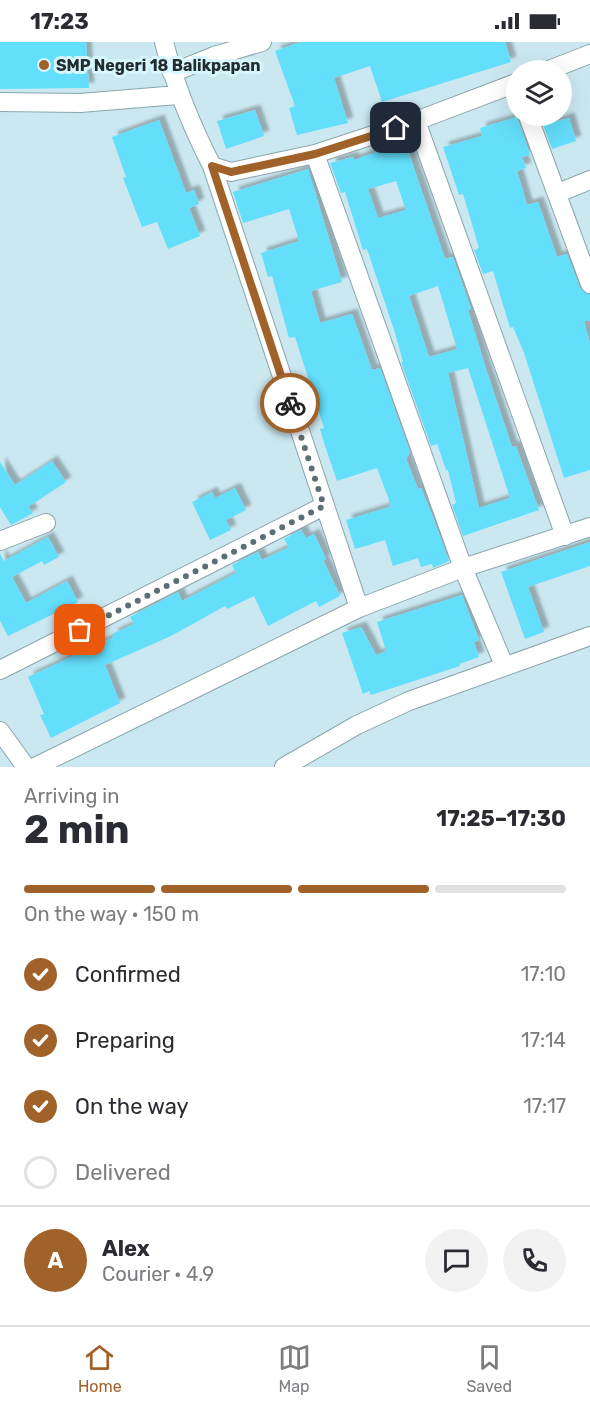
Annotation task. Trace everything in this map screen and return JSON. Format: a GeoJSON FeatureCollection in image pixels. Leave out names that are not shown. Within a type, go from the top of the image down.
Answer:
{"type":"FeatureCollection","features":[{"type":"Feature","properties":{"kind":"street"},"geometry":{"type":"LineString","coordinates":[[164,42],[178,95],[212,166],[359,608]]}},
{"type":"Feature","properties":{"kind":"street"},"geometry":{"type":"LineString","coordinates":[[172,72],[214,56],[262,42]]}},
{"type":"Feature","properties":{"kind":"street"},"geometry":{"type":"LineString","coordinates":[[572,61],[590,54]]}},
{"type":"Feature","properties":{"kind":"street"},"geometry":{"type":"LineString","coordinates":[[212,166],[231,172],[315,154],[416,121],[506,88]]}},
{"type":"Feature","properties":{"kind":"street"},"geometry":{"type":"LineString","coordinates":[[0,102],[80,103],[178,95]]}},
{"type":"Feature","properties":{"kind":"street"},"geometry":{"type":"LineString","coordinates":[[416,121],[565,536]]}},
{"type":"Feature","properties":{"kind":"street"},"geometry":{"type":"LineString","coordinates":[[532,126],[590,284]]}},
{"type":"Feature","properties":{"kind":"street"},"geometry":{"type":"LineString","coordinates":[[315,154],[463,568],[504,665]]}},
{"type":"Feature","properties":{"kind":"street"},"geometry":{"type":"LineString","coordinates":[[558,193],[590,180]]}},
{"type":"Feature","properties":{"kind":"street"},"geometry":{"type":"LineString","coordinates":[[0,670],[324,506]]}},
{"type":"Feature","properties":{"kind":"street"},"geometry":{"type":"LineString","coordinates":[[0,542],[46,523]]}},
{"type":"Feature","properties":{"kind":"street"},"geometry":{"type":"LineString","coordinates":[[35,767],[359,608],[463,568],[590,527]]}},
{"type":"Feature","properties":{"kind":"street"},"geometry":{"type":"LineString","coordinates":[[284,767],[368,720],[409,701],[590,636]]}},
{"type":"Feature","properties":{"kind":"street"},"geometry":{"type":"LineString","coordinates":[[0,731],[26,767]]}},
{"type":"Feature","properties":{"kind":"building","name":"SMP Negeri 18 Balikpapan"},"geometry":{"type":"Polygon","coordinates":[[[0,42],[86,42],[89,88],[0,89],[0,42]]]}},
{"type":"Feature","properties":{"kind":"building"},"geometry":{"type":"Polygon","coordinates":[[[300,42],[505,42],[510,60],[506,60],[506,64],[382,102],[370,66],[334,78],[348,123],[297,135],[289,108],[295,106],[275,51],[300,42]]]}},
{"type":"Feature","properties":{"kind":"building"},"geometry":{"type":"Polygon","coordinates":[[[255,110],[264,136],[226,149],[217,121],[255,110]]]}},
{"type":"Feature","properties":{"kind":"building"},"geometry":{"type":"Polygon","coordinates":[[[159,120],[186,193],[194,190],[199,204],[189,208],[200,236],[168,249],[157,222],[142,227],[123,178],[126,177],[112,137],[159,120]]]}},
{"type":"Feature","properties":{"kind":"building"},"geometry":{"type":"Polygon","coordinates":[[[506,120],[506,126],[520,126],[530,155],[522,157],[526,168],[517,171],[527,205],[538,202],[557,257],[567,254],[580,288],[590,295],[590,321],[584,321],[590,344],[590,470],[564,478],[524,353],[513,327],[510,328],[493,271],[483,274],[474,250],[479,248],[463,194],[459,195],[443,147],[482,136],[480,128],[506,120]]]}},
{"type":"Feature","properties":{"kind":"building"},"geometry":{"type":"Polygon","coordinates":[[[543,126],[571,126],[576,141],[552,149],[543,126]]]}},
{"type":"Feature","properties":{"kind":"building"},"geometry":{"type":"Polygon","coordinates":[[[405,142],[445,259],[453,257],[512,447],[516,446],[539,510],[463,536],[452,505],[456,503],[448,470],[446,470],[437,444],[431,446],[401,362],[403,362],[395,333],[367,249],[363,250],[345,192],[341,193],[330,163],[353,157],[354,160],[405,142]],[[396,181],[368,189],[378,218],[406,210],[396,181]],[[438,286],[409,296],[429,357],[457,349],[438,286]],[[468,368],[448,373],[479,508],[510,498],[468,368]]]}},
{"type":"Feature","properties":{"kind":"building"},"geometry":{"type":"Polygon","coordinates":[[[308,169],[342,282],[311,291],[320,323],[352,314],[372,370],[380,368],[410,452],[406,459],[418,489],[421,488],[449,561],[433,568],[432,564],[421,567],[418,558],[393,566],[385,540],[355,549],[346,520],[389,507],[389,500],[377,468],[337,481],[320,429],[324,428],[295,337],[289,338],[272,276],[268,277],[261,253],[299,241],[289,209],[243,223],[233,192],[308,169]]]}},
{"type":"Feature","properties":{"kind":"building"},"geometry":{"type":"Polygon","coordinates":[[[52,461],[66,482],[28,507],[33,513],[11,525],[0,507],[0,462],[15,485],[52,461]]]}},
{"type":"Feature","properties":{"kind":"building"},"geometry":{"type":"Polygon","coordinates":[[[235,488],[246,510],[226,520],[231,530],[210,540],[192,502],[212,492],[215,498],[235,488]]]}},
{"type":"Feature","properties":{"kind":"building"},"geometry":{"type":"Polygon","coordinates":[[[301,530],[306,538],[314,534],[340,596],[319,607],[316,601],[268,626],[254,596],[227,609],[225,606],[171,636],[105,665],[120,703],[51,738],[40,715],[44,714],[28,677],[114,637],[112,634],[134,624],[130,617],[178,592],[182,601],[236,573],[232,565],[258,552],[262,560],[289,547],[284,539],[301,530]]]}},
{"type":"Feature","properties":{"kind":"building"},"geometry":{"type":"Polygon","coordinates":[[[48,537],[59,557],[44,565],[42,561],[12,577],[26,603],[67,581],[78,602],[8,636],[0,621],[0,554],[4,561],[48,537]]]}},
{"type":"Feature","properties":{"kind":"building"},"geometry":{"type":"Polygon","coordinates":[[[590,542],[590,566],[528,587],[544,632],[525,639],[501,572],[590,542]]]}},
{"type":"Feature","properties":{"kind":"building"},"geometry":{"type":"Polygon","coordinates":[[[462,595],[479,640],[474,642],[479,657],[459,664],[460,666],[371,695],[369,691],[363,694],[342,633],[361,627],[376,655],[386,651],[377,622],[462,595]]]}},
{"type":"Feature","properties":{"kind":"way so far"},"geometry":{"type":"LineString","coordinates":[[80,630],[324,506],[290,403]]}},
{"type":"Feature","properties":{"kind":"place","name":"SMP Negeri 18 Balikpapan"},"geometry":{"type":"Point","coordinates":[44,65]}},
{"type":"Feature","properties":{"kind":"route"},"geometry":{"type":"LineString","coordinates":[[290,403],[212,166],[231,172],[315,154],[396,128]]}}]}
